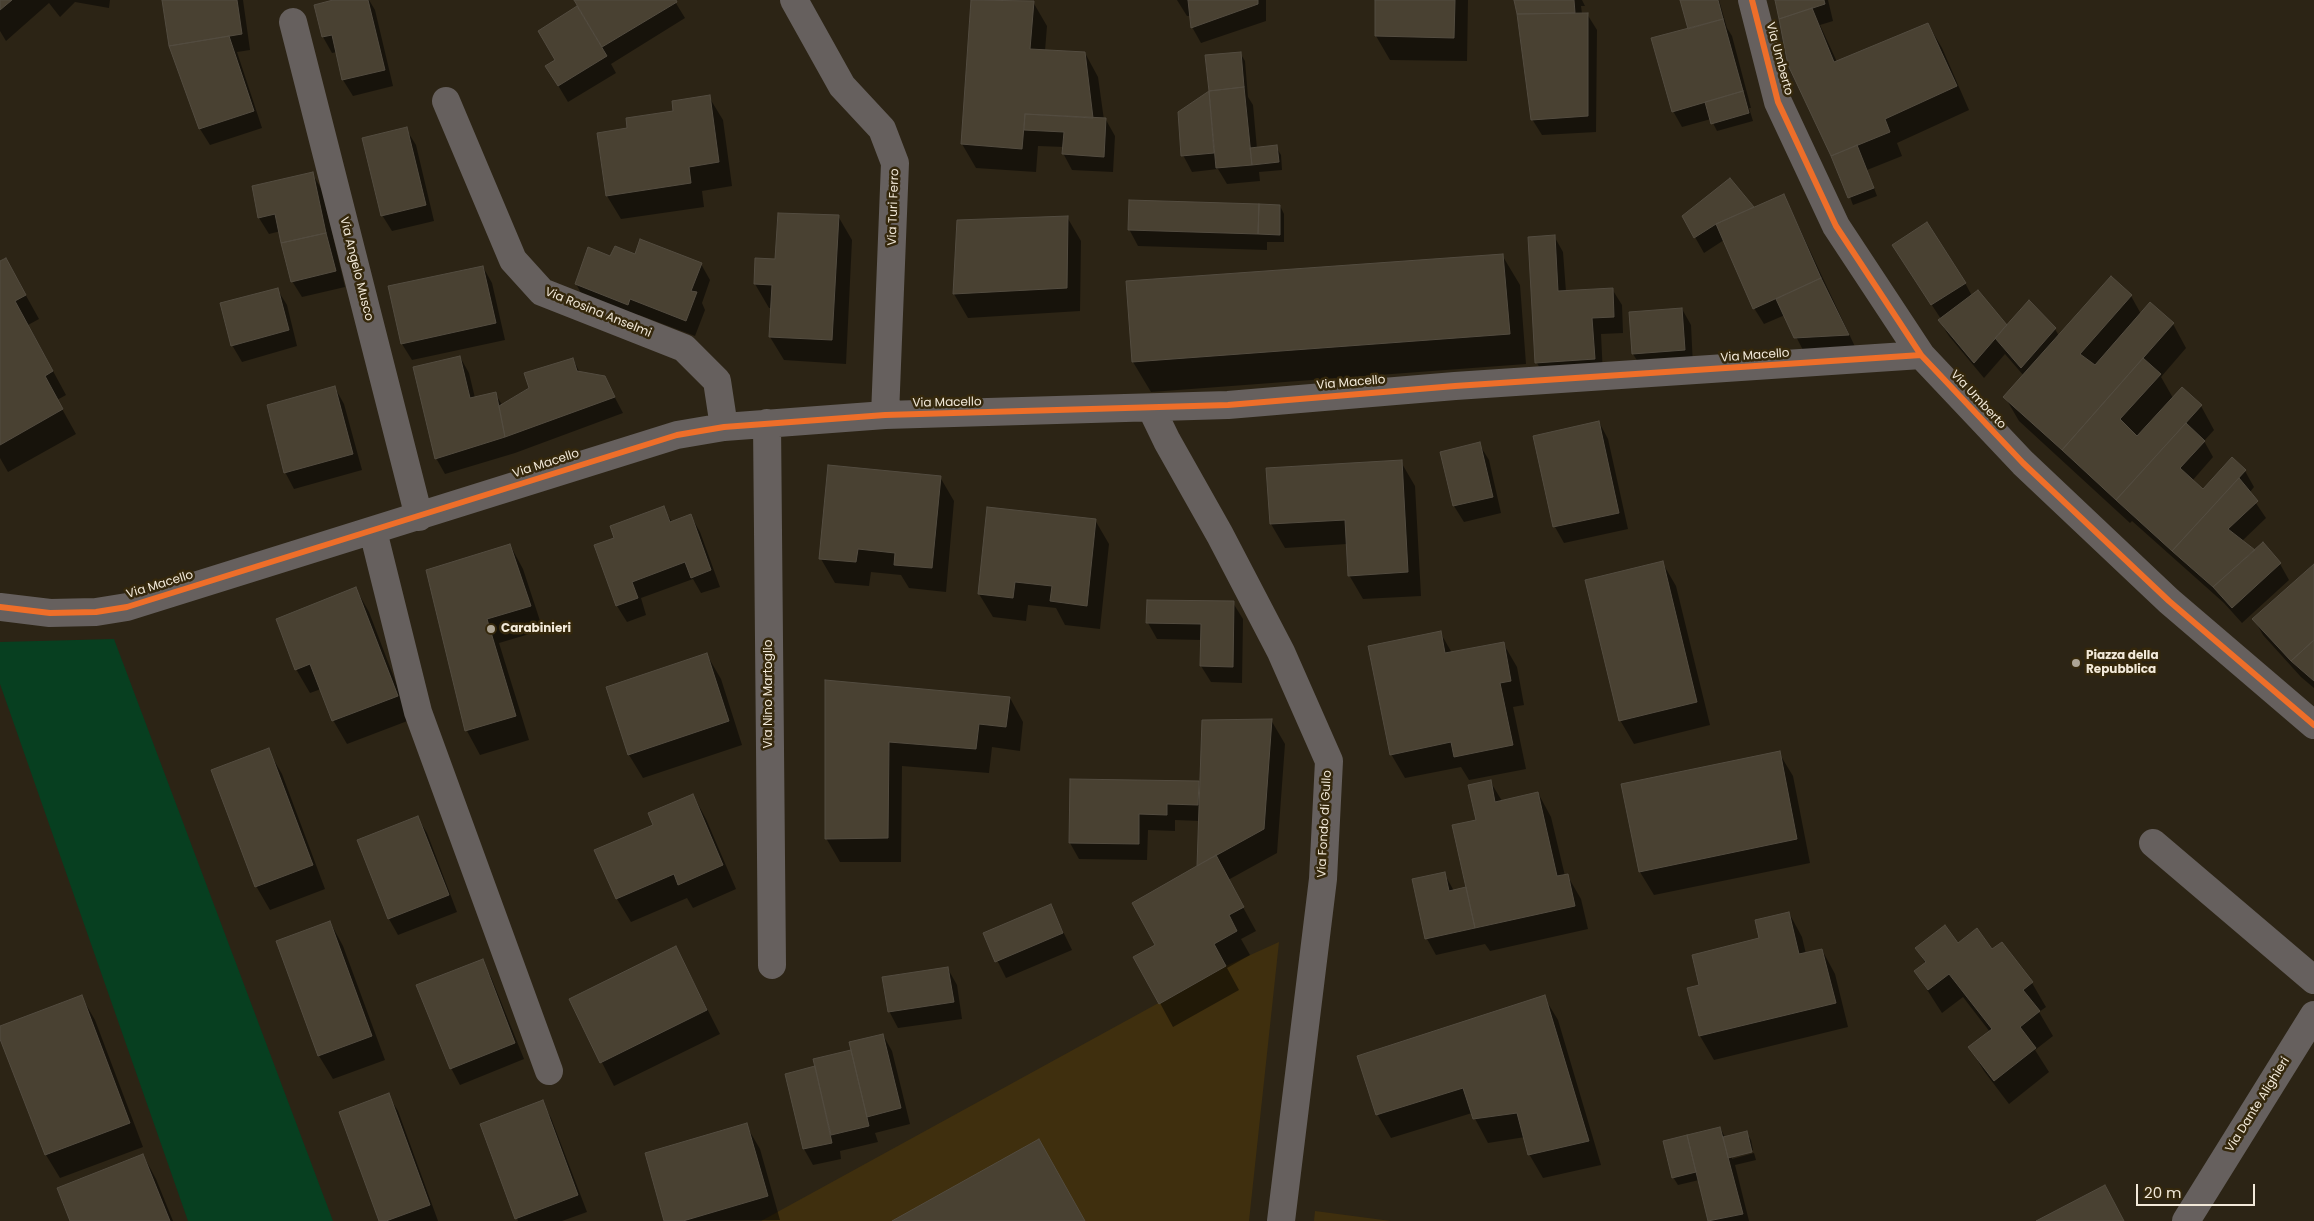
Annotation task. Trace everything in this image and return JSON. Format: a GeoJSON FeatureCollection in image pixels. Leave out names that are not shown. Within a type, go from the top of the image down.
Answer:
{"type":"FeatureCollection","features":[{"type":"Feature","properties":{"kind":"street","name":"Via Turi Ferro"},"geometry":{"type":"LineString","coordinates":[[794,0],[842,86],[882,129],[895,163],[885,415]]}},
{"type":"Feature","properties":{"kind":"street","name":"Via Umberto"},"geometry":{"type":"LineString","coordinates":[[1752,0],[1778,102],[1832,218],[1921,356],[2022,464],[2169,601],[2314,725]]}},
{"type":"Feature","properties":{"kind":"street","name":"Via Angelo Musco"},"geometry":{"type":"LineString","coordinates":[[293,22],[419,517]]}},
{"type":"Feature","properties":{"kind":"street","name":"Via Rosina Anselmi"},"geometry":{"type":"LineString","coordinates":[[446,101],[512,260],[542,292],[684,348],[717,381],[724,427]]}},
{"type":"Feature","properties":{"kind":"street","name":"Via Macello"},"geometry":{"type":"LineString","coordinates":[[0,607],[68,613],[96,612],[127,607],[677,435],[724,427],[885,415],[1151,408],[1921,356]]}},
{"type":"Feature","properties":{"kind":"street","name":"Via Fondo di Gullo"},"geometry":{"type":"LineString","coordinates":[[1151,408],[1277,644],[1329,760],[1323,879],[1281,1221]]}},
{"type":"Feature","properties":{"kind":"street","name":"Via Nino Martoglio"},"geometry":{"type":"LineString","coordinates":[[767,423],[772,965]]}},
{"type":"Feature","properties":{"kind":"street"},"geometry":{"type":"LineString","coordinates":[[373,531],[418,712],[549,1071]]}},
{"type":"Feature","properties":{"kind":"street"},"geometry":{"type":"LineString","coordinates":[[2153,843],[2314,980]]}},
{"type":"Feature","properties":{"kind":"street","name":"Via Dante Alighieri"},"geometry":{"type":"LineString","coordinates":[[2194,1217],[2314,1015]]}},
{"type":"Feature","properties":{"kind":"shaded area"},"geometry":{"type":"Polygon","coordinates":[[[1279,942],[1249,1221],[761,1221],[1226,966],[1279,942]]]}},
{"type":"Feature","properties":{"kind":"shaded area"},"geometry":{"type":"Polygon","coordinates":[[[1315,1211],[1391,1221],[1314,1221],[1315,1211]]]}},
{"type":"Feature","properties":{"kind":"green space"},"geometry":{"type":"Polygon","coordinates":[[[114,639],[333,1221],[188,1221],[0,684],[0,642],[114,639]]]}},
{"type":"Feature","properties":{"kind":"building"},"geometry":{"type":"Polygon","coordinates":[[[0,0],[12,0],[0,10],[0,0]]]}},
{"type":"Feature","properties":{"kind":"building"},"geometry":{"type":"Polygon","coordinates":[[[162,0],[237,0],[242,34],[169,46],[162,0]]]}},
{"type":"Feature","properties":{"kind":"building"},"geometry":{"type":"Polygon","coordinates":[[[333,0],[368,0],[385,70],[342,80],[332,35],[322,37],[314,5],[333,0]]]}},
{"type":"Feature","properties":{"kind":"building"},"geometry":{"type":"Polygon","coordinates":[[[574,0],[676,0],[677,2],[602,47],[574,0]]]}},
{"type":"Feature","properties":{"kind":"building"},"geometry":{"type":"Polygon","coordinates":[[[971,0],[1034,1],[1030,49],[1085,52],[1093,118],[1025,114],[1022,149],[961,144],[971,0]]]}},
{"type":"Feature","properties":{"kind":"building"},"geometry":{"type":"Polygon","coordinates":[[[1188,0],[1258,0],[1258,4],[1191,28],[1188,0]]]}},
{"type":"Feature","properties":{"kind":"building"},"geometry":{"type":"Polygon","coordinates":[[[1375,0],[1455,0],[1454,38],[1375,36],[1375,0]]]}},
{"type":"Feature","properties":{"kind":"building"},"geometry":{"type":"Polygon","coordinates":[[[1514,0],[1574,0],[1575,13],[1517,14],[1514,0]]]}},
{"type":"Feature","properties":{"kind":"building"},"geometry":{"type":"Polygon","coordinates":[[[1680,0],[1718,0],[1723,19],[1688,29],[1680,0]]]}},
{"type":"Feature","properties":{"kind":"building"},"geometry":{"type":"Polygon","coordinates":[[[1775,0],[1824,0],[1825,4],[1779,19],[1775,0]]]}},
{"type":"Feature","properties":{"kind":"building"},"geometry":{"type":"Polygon","coordinates":[[[577,6],[607,56],[558,86],[545,66],[555,60],[538,31],[577,6]]]}},
{"type":"Feature","properties":{"kind":"building"},"geometry":{"type":"Polygon","coordinates":[[[1812,8],[1834,62],[1928,23],[1957,86],[1885,119],[1890,132],[1831,156],[1788,65],[1779,19],[1812,8]]]}},
{"type":"Feature","properties":{"kind":"building"},"geometry":{"type":"Polygon","coordinates":[[[1588,13],[1588,116],[1531,120],[1517,14],[1588,13]]]}},
{"type":"Feature","properties":{"kind":"building"},"geometry":{"type":"Polygon","coordinates":[[[1723,19],[1743,91],[1672,112],[1651,38],[1723,19]]]}},
{"type":"Feature","properties":{"kind":"building"},"geometry":{"type":"Polygon","coordinates":[[[229,36],[254,111],[199,129],[169,46],[229,36]]]}},
{"type":"Feature","properties":{"kind":"building"},"geometry":{"type":"Polygon","coordinates":[[[1241,52],[1244,87],[1209,91],[1205,55],[1241,52]]]}},
{"type":"Feature","properties":{"kind":"building"},"geometry":{"type":"Polygon","coordinates":[[[1244,87],[1252,165],[1216,168],[1209,91],[1244,87]]]}},
{"type":"Feature","properties":{"kind":"building"},"geometry":{"type":"Polygon","coordinates":[[[1209,91],[1214,153],[1181,156],[1178,112],[1209,91]]]}},
{"type":"Feature","properties":{"kind":"building"},"geometry":{"type":"Polygon","coordinates":[[[1743,91],[1749,113],[1711,124],[1705,102],[1743,91]]]}},
{"type":"Feature","properties":{"kind":"building"},"geometry":{"type":"Polygon","coordinates":[[[710,95],[719,162],[689,167],[691,183],[606,196],[597,133],[627,128],[626,118],[673,111],[672,101],[710,95]]]}},
{"type":"Feature","properties":{"kind":"building"},"geometry":{"type":"Polygon","coordinates":[[[1025,114],[1106,118],[1104,157],[1062,154],[1064,132],[1024,130],[1025,114]]]}},
{"type":"Feature","properties":{"kind":"building"},"geometry":{"type":"Polygon","coordinates":[[[407,127],[426,205],[381,216],[362,138],[407,127]]]}},
{"type":"Feature","properties":{"kind":"building"},"geometry":{"type":"Polygon","coordinates":[[[1277,145],[1279,162],[1252,165],[1250,148],[1277,145]]]}},
{"type":"Feature","properties":{"kind":"building"},"geometry":{"type":"Polygon","coordinates":[[[1857,145],[1874,188],[1848,198],[1831,156],[1857,145]]]}},
{"type":"Feature","properties":{"kind":"building"},"geometry":{"type":"Polygon","coordinates":[[[313,172],[326,233],[281,243],[275,214],[258,218],[252,186],[313,172]]]}},
{"type":"Feature","properties":{"kind":"building"},"geometry":{"type":"Polygon","coordinates":[[[1730,178],[1754,207],[1716,224],[1694,238],[1682,216],[1730,178]]]}},
{"type":"Feature","properties":{"kind":"building"},"geometry":{"type":"Polygon","coordinates":[[[1784,194],[1821,278],[1753,309],[1716,224],[1784,194]]]}},
{"type":"Feature","properties":{"kind":"building"},"geometry":{"type":"Polygon","coordinates":[[[1129,200],[1259,204],[1258,234],[1128,230],[1129,200]]]}},
{"type":"Feature","properties":{"kind":"building"},"geometry":{"type":"Polygon","coordinates":[[[1259,204],[1280,205],[1280,235],[1258,234],[1259,204]]]}},
{"type":"Feature","properties":{"kind":"building"},"geometry":{"type":"Polygon","coordinates":[[[778,213],[839,215],[832,340],[769,337],[772,285],[754,284],[755,258],[775,259],[778,213]]]}},
{"type":"Feature","properties":{"kind":"building"},"geometry":{"type":"Polygon","coordinates":[[[1068,216],[1067,288],[953,294],[957,220],[1068,216]]]}},
{"type":"Feature","properties":{"kind":"building"},"geometry":{"type":"Polygon","coordinates":[[[1927,222],[1966,283],[1931,305],[1892,245],[1927,222]]]}},
{"type":"Feature","properties":{"kind":"building"},"geometry":{"type":"Polygon","coordinates":[[[326,233],[336,271],[291,282],[281,243],[326,233]]]}},
{"type":"Feature","properties":{"kind":"building"},"geometry":{"type":"Polygon","coordinates":[[[1555,235],[1558,291],[1613,288],[1614,317],[1592,318],[1595,359],[1535,363],[1528,237],[1555,235]]]}},
{"type":"Feature","properties":{"kind":"building"},"geometry":{"type":"Polygon","coordinates":[[[640,239],[702,263],[691,291],[697,292],[686,321],[630,299],[628,305],[575,284],[588,247],[610,256],[615,246],[635,254],[640,239]]]}},
{"type":"Feature","properties":{"kind":"building"},"geometry":{"type":"Polygon","coordinates":[[[1503,254],[1510,334],[1132,362],[1126,281],[1503,254]]]}},
{"type":"Feature","properties":{"kind":"building"},"geometry":{"type":"Polygon","coordinates":[[[6,258],[26,295],[15,301],[53,371],[45,376],[63,409],[0,445],[0,261],[6,258]]]}},
{"type":"Feature","properties":{"kind":"building"},"geometry":{"type":"Polygon","coordinates":[[[483,266],[496,323],[401,344],[388,286],[483,266]]]}},
{"type":"Feature","properties":{"kind":"building"},"geometry":{"type":"Polygon","coordinates":[[[2111,276],[2132,295],[2080,354],[2095,365],[2150,302],[2174,323],[2062,450],[2003,397],[2111,276]]]}},
{"type":"Feature","properties":{"kind":"building"},"geometry":{"type":"Polygon","coordinates":[[[1821,278],[1849,335],[1794,338],[1776,299],[1821,278]]]}},
{"type":"Feature","properties":{"kind":"building"},"geometry":{"type":"Polygon","coordinates":[[[278,288],[289,330],[231,346],[220,303],[278,288]]]}},
{"type":"Feature","properties":{"kind":"building"},"geometry":{"type":"Polygon","coordinates":[[[1978,290],[2007,325],[1974,363],[1938,320],[1978,290]]]}},
{"type":"Feature","properties":{"kind":"building"},"geometry":{"type":"Polygon","coordinates":[[[2029,300],[2056,328],[2021,368],[1995,338],[2029,300]]]}},
{"type":"Feature","properties":{"kind":"building"},"geometry":{"type":"Polygon","coordinates":[[[1682,308],[1685,350],[1632,354],[1629,312],[1682,308]]]}},
{"type":"Feature","properties":{"kind":"building"},"geometry":{"type":"Polygon","coordinates":[[[460,356],[470,398],[496,392],[505,437],[435,459],[413,367],[460,356]]]}},
{"type":"Feature","properties":{"kind":"building"},"geometry":{"type":"Polygon","coordinates":[[[573,358],[577,371],[605,376],[615,397],[505,437],[499,406],[529,388],[524,373],[573,358]]]}},
{"type":"Feature","properties":{"kind":"building"},"geometry":{"type":"Polygon","coordinates":[[[2143,358],[2161,374],[2120,419],[2137,436],[2182,387],[2202,405],[2116,500],[2062,450],[2143,358]]]}},
{"type":"Feature","properties":{"kind":"building"},"geometry":{"type":"Polygon","coordinates":[[[335,386],[353,454],[284,473],[267,405],[335,386]]]}},
{"type":"Feature","properties":{"kind":"building"},"geometry":{"type":"Polygon","coordinates":[[[1599,421],[1619,513],[1553,527],[1533,436],[1599,421]]]}},
{"type":"Feature","properties":{"kind":"building"},"geometry":{"type":"Polygon","coordinates":[[[2186,423],[2205,441],[2180,468],[2203,489],[2232,457],[2246,470],[2172,551],[2116,500],[2186,423]]]}},
{"type":"Feature","properties":{"kind":"building"},"geometry":{"type":"Polygon","coordinates":[[[1480,442],[1493,497],[1453,506],[1440,452],[1480,442]]]}},
{"type":"Feature","properties":{"kind":"building"},"geometry":{"type":"Polygon","coordinates":[[[1402,460],[1408,572],[1348,576],[1345,520],[1270,524],[1266,468],[1402,460]]]}},
{"type":"Feature","properties":{"kind":"building"},"geometry":{"type":"Polygon","coordinates":[[[828,465],[941,476],[932,568],[894,565],[895,553],[858,549],[856,562],[819,559],[828,465]]]}},
{"type":"Feature","properties":{"kind":"building"},"geometry":{"type":"Polygon","coordinates":[[[2239,478],[2258,501],[2228,529],[2255,550],[2213,587],[2172,551],[2239,478]]]}},
{"type":"Feature","properties":{"kind":"building"},"geometry":{"type":"Polygon","coordinates":[[[664,506],[670,522],[691,514],[711,570],[691,578],[685,562],[632,582],[638,598],[616,606],[594,545],[614,538],[610,526],[664,506]]]}},
{"type":"Feature","properties":{"kind":"building"},"geometry":{"type":"Polygon","coordinates":[[[987,507],[1096,519],[1087,606],[1050,601],[1052,586],[1015,582],[1013,598],[978,594],[987,507]]]}},
{"type":"Feature","properties":{"kind":"building"},"geometry":{"type":"Polygon","coordinates":[[[2263,542],[2281,563],[2232,608],[2213,587],[2263,542]]]}},
{"type":"Feature","properties":{"kind":"building"},"geometry":{"type":"Polygon","coordinates":[[[510,544],[531,606],[487,619],[516,716],[465,731],[426,570],[510,544]]]}},
{"type":"Feature","properties":{"kind":"building"},"geometry":{"type":"Polygon","coordinates":[[[1663,561],[1697,702],[1619,721],[1585,580],[1663,561]]]}},
{"type":"Feature","properties":{"kind":"building"},"geometry":{"type":"Polygon","coordinates":[[[2314,564],[2314,640],[2291,661],[2252,619],[2314,564]]]}},
{"type":"Feature","properties":{"kind":"building"},"geometry":{"type":"Polygon","coordinates":[[[356,587],[398,696],[332,721],[310,664],[295,670],[276,619],[356,587]]]}},
{"type":"Feature","properties":{"kind":"building"},"geometry":{"type":"Polygon","coordinates":[[[1147,600],[1234,601],[1233,667],[1200,666],[1201,624],[1146,623],[1147,600]]]}},
{"type":"Feature","properties":{"kind":"building"},"geometry":{"type":"Polygon","coordinates":[[[1441,631],[1445,653],[1504,642],[1511,681],[1500,683],[1513,745],[1454,757],[1451,742],[1390,755],[1368,646],[1441,631]]]}},
{"type":"Feature","properties":{"kind":"building"},"geometry":{"type":"Polygon","coordinates":[[[2314,640],[2314,681],[2291,661],[2314,640]]]}},
{"type":"Feature","properties":{"kind":"building"},"geometry":{"type":"Polygon","coordinates":[[[707,653],[729,721],[628,755],[606,687],[707,653]]]}},
{"type":"Feature","properties":{"kind":"building"},"geometry":{"type":"Polygon","coordinates":[[[825,680],[1010,697],[1006,727],[979,724],[976,749],[889,742],[888,838],[825,839],[825,680]]]}},
{"type":"Feature","properties":{"kind":"building"},"geometry":{"type":"Polygon","coordinates":[[[1272,719],[1264,829],[1197,866],[1202,720],[1272,719]]]}},
{"type":"Feature","properties":{"kind":"building"},"geometry":{"type":"Polygon","coordinates":[[[269,748],[313,865],[255,887],[211,770],[269,748]]]}},
{"type":"Feature","properties":{"kind":"building"},"geometry":{"type":"Polygon","coordinates":[[[1780,751],[1797,839],[1639,872],[1621,784],[1780,751]]]}},
{"type":"Feature","properties":{"kind":"building"},"geometry":{"type":"Polygon","coordinates":[[[1070,779],[1199,781],[1198,805],[1167,804],[1167,815],[1139,814],[1139,844],[1069,843],[1070,779]]]}},
{"type":"Feature","properties":{"kind":"building"},"geometry":{"type":"Polygon","coordinates":[[[1491,780],[1495,802],[1538,792],[1557,876],[1568,874],[1575,906],[1475,928],[1452,825],[1476,820],[1468,785],[1491,780]]]}},
{"type":"Feature","properties":{"kind":"building"},"geometry":{"type":"Polygon","coordinates":[[[693,794],[723,865],[678,885],[674,874],[616,899],[594,850],[653,825],[648,813],[693,794]]]}},
{"type":"Feature","properties":{"kind":"building"},"geometry":{"type":"Polygon","coordinates":[[[418,816],[449,895],[388,919],[357,840],[418,816]]]}},
{"type":"Feature","properties":{"kind":"building"},"geometry":{"type":"Polygon","coordinates":[[[1216,855],[1244,907],[1229,915],[1237,931],[1214,944],[1226,966],[1159,1004],[1133,957],[1155,945],[1132,903],[1216,855]]]}},
{"type":"Feature","properties":{"kind":"building"},"geometry":{"type":"Polygon","coordinates":[[[1445,872],[1449,891],[1466,887],[1475,928],[1425,939],[1412,879],[1445,872]]]}},
{"type":"Feature","properties":{"kind":"building"},"geometry":{"type":"Polygon","coordinates":[[[1051,904],[1063,933],[995,962],[983,933],[1051,904]]]}},
{"type":"Feature","properties":{"kind":"building"},"geometry":{"type":"Polygon","coordinates":[[[1789,912],[1799,954],[1822,949],[1836,1003],[1699,1036],[1687,988],[1699,985],[1692,955],[1759,938],[1755,920],[1789,912]]]}},
{"type":"Feature","properties":{"kind":"building"},"geometry":{"type":"Polygon","coordinates":[[[330,921],[372,1036],[318,1056],[276,941],[330,921]]]}},
{"type":"Feature","properties":{"kind":"building"},"geometry":{"type":"Polygon","coordinates":[[[1945,925],[1958,943],[1977,928],[1992,949],[2002,942],[2033,982],[2023,990],[2040,1011],[2020,1027],[2036,1048],[1994,1081],[1968,1047],[1992,1029],[1949,974],[1928,990],[1914,971],[1926,962],[1915,948],[1945,925]]]}},
{"type":"Feature","properties":{"kind":"building"},"geometry":{"type":"Polygon","coordinates":[[[676,946],[707,1010],[600,1063],[569,999],[676,946]]]}},
{"type":"Feature","properties":{"kind":"building"},"geometry":{"type":"Polygon","coordinates":[[[483,959],[515,1043],[450,1069],[416,985],[483,959]]]}},
{"type":"Feature","properties":{"kind":"building"},"geometry":{"type":"Polygon","coordinates":[[[948,967],[954,1002],[888,1012],[882,977],[948,967]]]}},
{"type":"Feature","properties":{"kind":"building"},"geometry":{"type":"Polygon","coordinates":[[[82,995],[130,1123],[45,1155],[0,1039],[0,1026],[82,995]]]}},
{"type":"Feature","properties":{"kind":"building"},"geometry":{"type":"Polygon","coordinates":[[[1545,995],[1589,1141],[1528,1155],[1517,1113],[1473,1119],[1463,1088],[1376,1115],[1357,1056],[1545,995]]]}},
{"type":"Feature","properties":{"kind":"building"},"geometry":{"type":"Polygon","coordinates":[[[883,1034],[901,1108],[867,1117],[849,1042],[883,1034]]]}},
{"type":"Feature","properties":{"kind":"building"},"geometry":{"type":"Polygon","coordinates":[[[851,1050],[869,1126],[831,1135],[813,1059],[851,1050]]]}},
{"type":"Feature","properties":{"kind":"building"},"geometry":{"type":"Polygon","coordinates":[[[815,1066],[832,1143],[803,1149],[785,1074],[815,1066]]]}},
{"type":"Feature","properties":{"kind":"building"},"geometry":{"type":"Polygon","coordinates":[[[389,1093],[430,1205],[386,1221],[379,1221],[339,1112],[389,1093]]]}},
{"type":"Feature","properties":{"kind":"building"},"geometry":{"type":"Polygon","coordinates":[[[543,1100],[578,1195],[515,1219],[480,1124],[543,1100]]]}},
{"type":"Feature","properties":{"kind":"building"},"geometry":{"type":"Polygon","coordinates":[[[747,1123],[768,1196],[683,1221],[664,1221],[645,1153],[747,1123]]]}},
{"type":"Feature","properties":{"kind":"building"},"geometry":{"type":"Polygon","coordinates":[[[1720,1127],[1743,1214],[1708,1221],[1687,1135],[1720,1127]]]}},
{"type":"Feature","properties":{"kind":"building"},"geometry":{"type":"Polygon","coordinates":[[[1747,1131],[1752,1152],[1728,1158],[1723,1137],[1747,1131]]]}},
{"type":"Feature","properties":{"kind":"building"},"geometry":{"type":"Polygon","coordinates":[[[1687,1135],[1696,1172],[1672,1178],[1663,1141],[1687,1135]]]}},
{"type":"Feature","properties":{"kind":"building"},"geometry":{"type":"Polygon","coordinates":[[[1039,1139],[1085,1221],[892,1221],[1039,1139]]]}},
{"type":"Feature","properties":{"kind":"building"},"geometry":{"type":"Polygon","coordinates":[[[143,1154],[170,1221],[70,1221],[57,1188],[143,1154]]]}},
{"type":"Feature","properties":{"kind":"building"},"geometry":{"type":"Polygon","coordinates":[[[2105,1185],[2124,1221],[2036,1221],[2105,1185]]]}},
{"type":"Feature","properties":{"kind":"cycle path"},"geometry":{"type":"LineString","coordinates":[[1752,0],[1778,102],[1836,226],[1921,355],[2023,463],[2169,601],[2314,725]]}},
{"type":"Feature","properties":{"kind":"cycle path"},"geometry":{"type":"LineString","coordinates":[[0,607],[50,613],[96,612],[127,607],[677,435],[724,427],[885,415],[1228,405],[1455,386],[1921,355]]}},
{"type":"Feature","properties":{"kind":"place","name":"Carabinieri"},"geometry":{"type":"Point","coordinates":[491,629]}},
{"type":"Feature","properties":{"kind":"place","name":"Piazza della Repubblica"},"geometry":{"type":"Point","coordinates":[2076,663]}}]}
